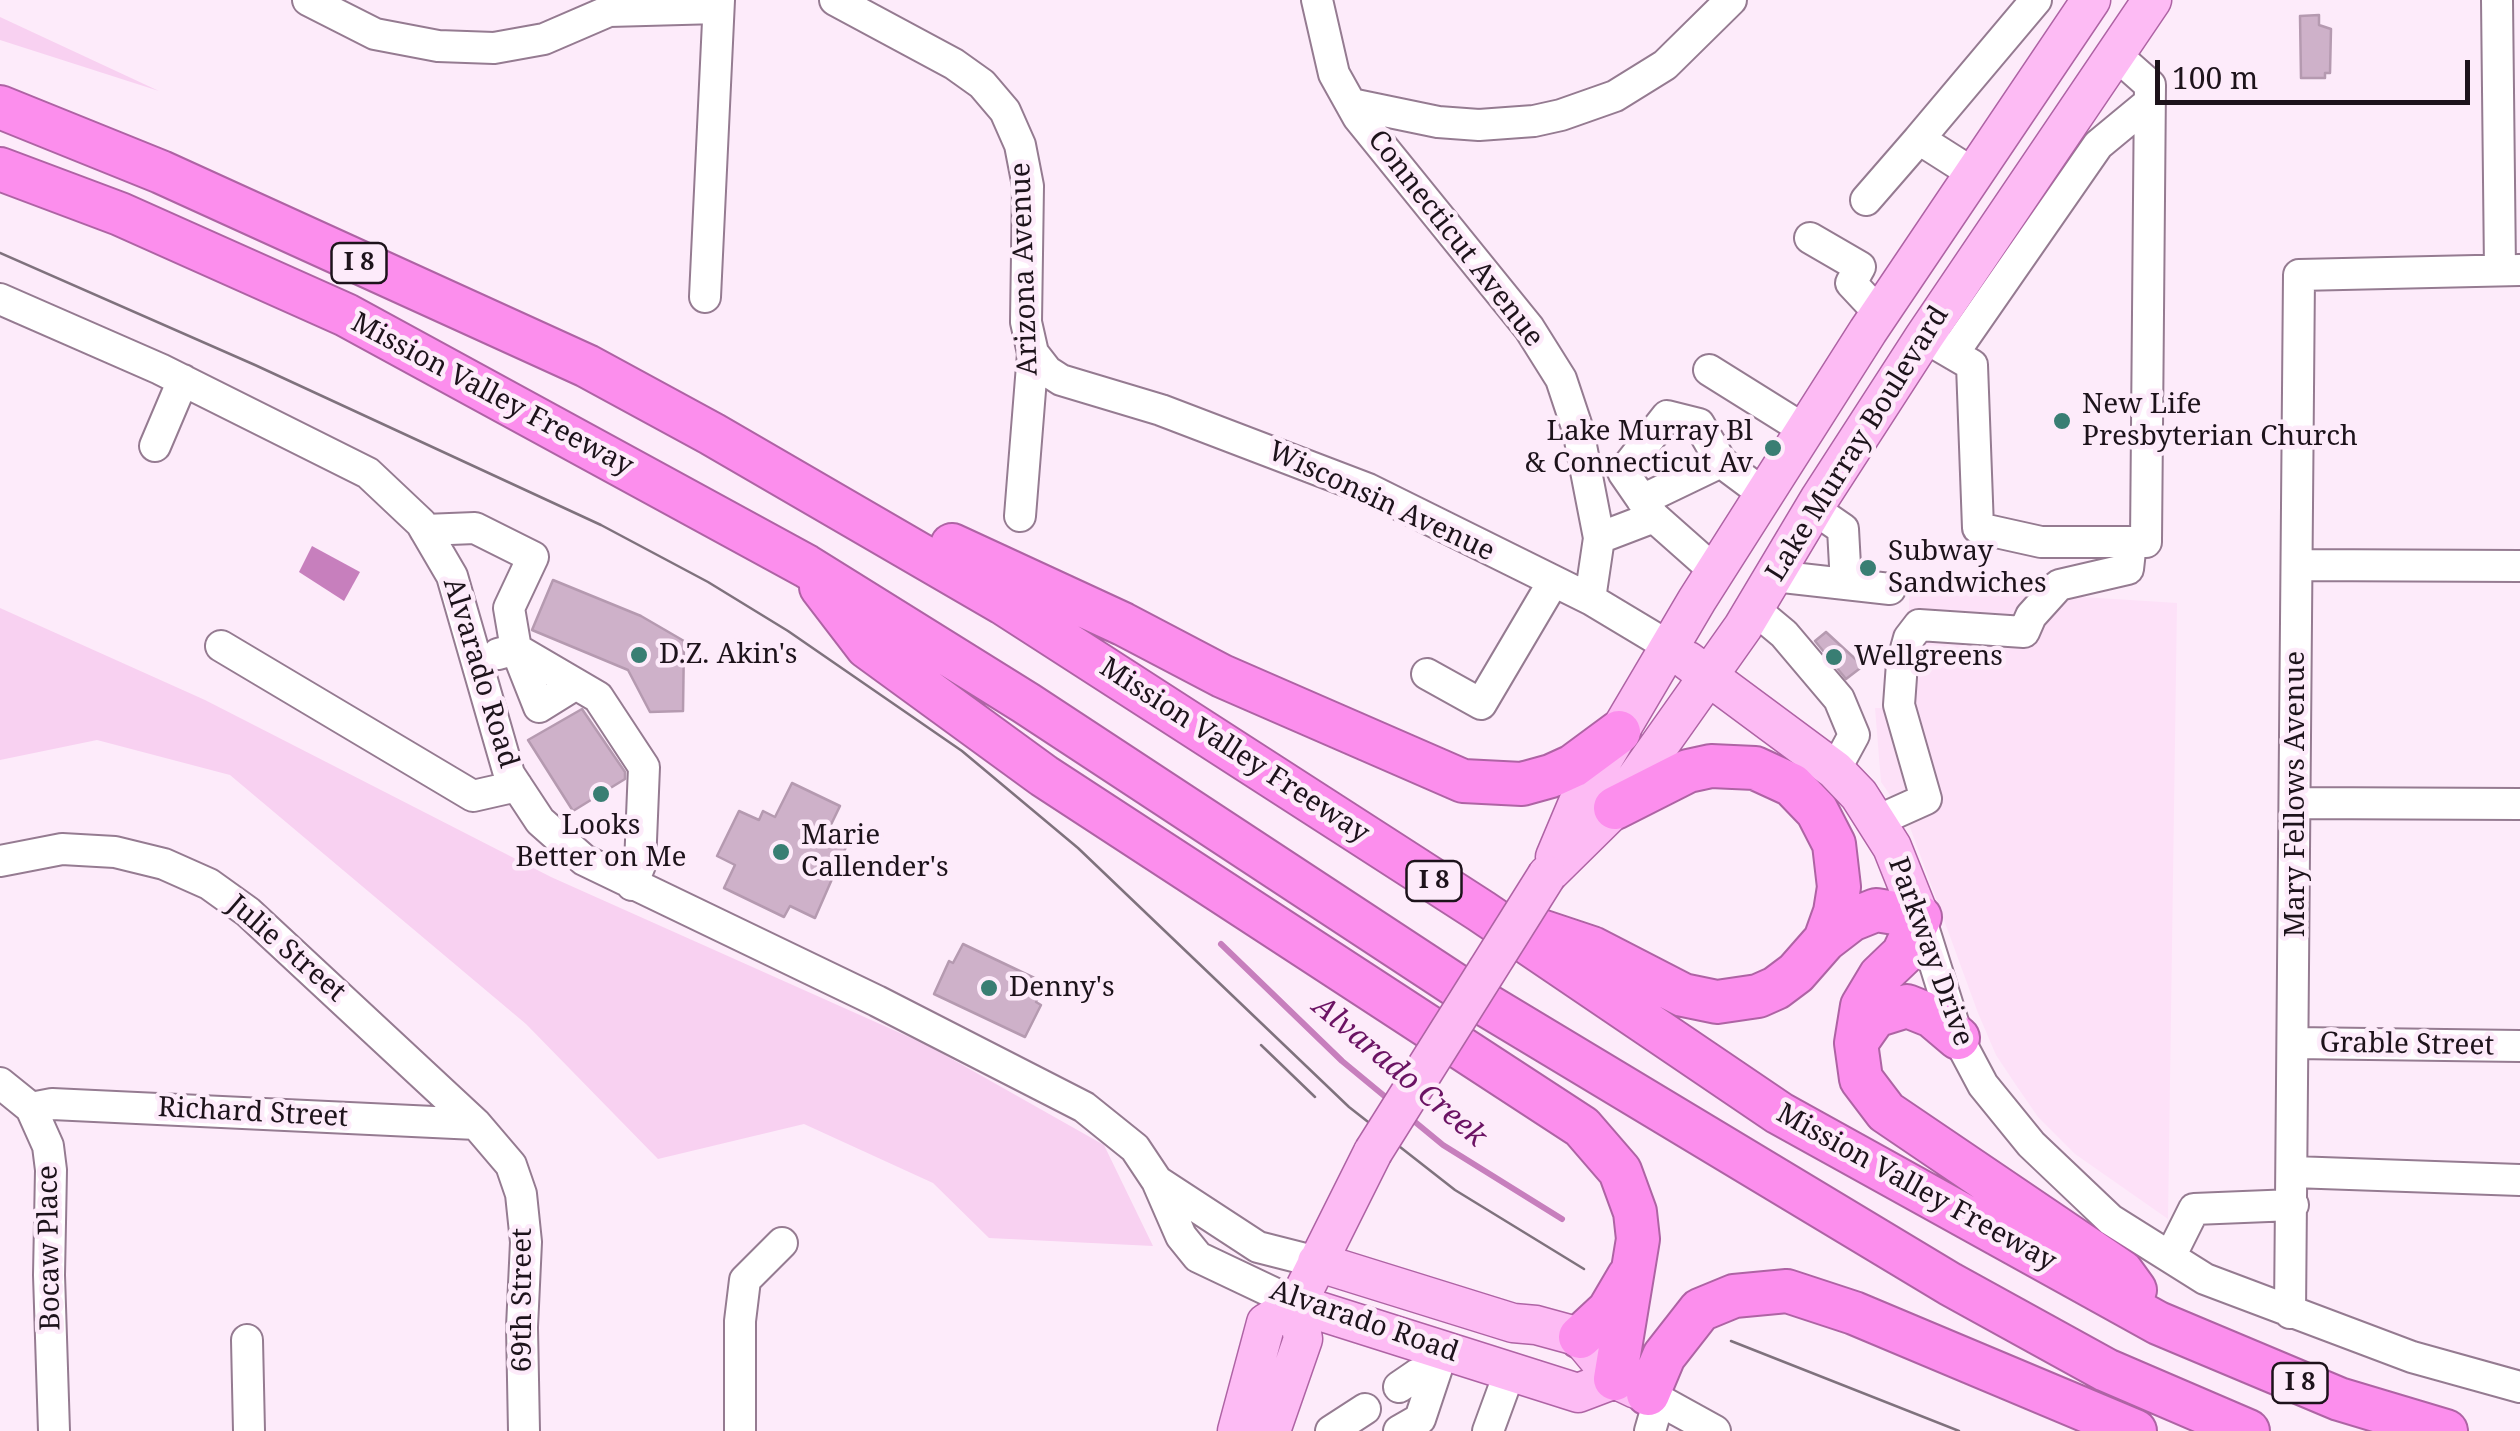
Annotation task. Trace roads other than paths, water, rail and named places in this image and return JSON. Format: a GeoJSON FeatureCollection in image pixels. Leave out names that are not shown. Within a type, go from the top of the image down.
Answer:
{"type":"FeatureCollection","features":[{"type":"Feature","properties":{"kind":"highway","name":"Mission Valley Freeway"},"geometry":{"type":"LineString","coordinates":[[0,106],[162,172],[586,366],[712,434],[1002,602],[1481,911],[1779,1112],[2158,1323],[2339,1399],[2446,1431]]}},
{"type":"Feature","properties":{"kind":"highway","name":"Mission Valley Freeway"},"geometry":{"type":"LineString","coordinates":[[0,170],[120,214],[346,315],[806,566],[1026,703],[1478,1000],[1916,1263],[2106,1370],[2248,1431]]}},
{"type":"Feature","properties":{"kind":"highway"},"geometry":{"type":"LineString","coordinates":[[712,434],[1123,624],[1222,676],[1463,782],[1522,784],[1551,776],[1574,766],[1619,732]]}},
{"type":"Feature","properties":{"kind":"highway"},"geometry":{"type":"LineString","coordinates":[[806,566],[867,647],[1044,776],[1582,1126],[1617,1165],[1635,1212],[1638,1239],[1632,1271],[1643,1401]]}},
{"type":"Feature","properties":{"kind":"highway"},"geometry":{"type":"LineString","coordinates":[[1615,808],[1688,772],[1711,766],[1755,768],[1792,786],[1817,811],[1834,844],[1839,886],[1825,940]]}},
{"type":"Feature","properties":{"kind":"highway"},"geometry":{"type":"LineString","coordinates":[[1481,911],[1592,948],[1683,994],[1717,1002],[1758,996],[1776,988],[1850,920],[1876,910],[1920,917],[1903,954],[1880,976],[1862,1006],[1856,1043],[1861,1079],[1886,1112],[2122,1272],[2158,1323]]}},
{"type":"Feature","properties":{"kind":"highway"},"geometry":{"type":"LineString","coordinates":[[1856,1043],[1874,1016],[1908,1006],[1932,1016],[1958,1038]]}},
{"type":"Feature","properties":{"kind":"highway"},"geometry":{"type":"LineString","coordinates":[[1580,1337],[1610,1310],[1632,1271]]}},
{"type":"Feature","properties":{"kind":"highway"},"geometry":{"type":"LineString","coordinates":[[1643,1401],[1664,1356],[1700,1310],[1734,1296],[1788,1291],[1854,1313],[2136,1431]]}},
{"type":"Feature","properties":{"kind":"main road","name":"Lake Murray Boulevard"},"geometry":{"type":"LineString","coordinates":[[1547,875],[1615,808],[1754,610],[1814,509],[1939,346],[2115,54],[2152,0]]}},
{"type":"Feature","properties":{"kind":"main road"},"geometry":{"type":"LineString","coordinates":[[2082,14],[2115,54]]}},
{"type":"Feature","properties":{"kind":"main road","name":"Lake Murray Boulevard"},"geometry":{"type":"LineString","coordinates":[[1297,1304],[1373,1152],[1547,875],[1579,800],[1715,571],[1878,316],[2082,14]]}},
{"type":"Feature","properties":{"kind":"main road"},"geometry":{"type":"LineString","coordinates":[[1878,316],[1939,346]]}},
{"type":"Feature","properties":{"kind":"main road","name":"Parkway Drive"},"geometry":{"type":"LineString","coordinates":[[1670,647],[1835,770],[1860,795],[1892,847],[1920,917]]}},
{"type":"Feature","properties":{"kind":"main road","name":"Alvarado Road"},"geometry":{"type":"LineString","coordinates":[[1317,1262],[1513,1323],[1580,1337]]}},
{"type":"Feature","properties":{"kind":"main road"},"geometry":{"type":"LineString","coordinates":[[1237,1431],[1266,1323],[1297,1304],[1302,1338],[1271,1431]]}},
{"type":"Feature","properties":{"kind":"main road","name":"Alvarado Road"},"geometry":{"type":"LineString","coordinates":[[1297,1304],[1438,1365],[1510,1371],[1578,1393],[1643,1401]]}},
{"type":"Feature","properties":{"kind":"main road"},"geometry":{"type":"LineString","coordinates":[[1580,1337],[1643,1401]]}},
{"type":"Feature","properties":{"kind":"street"},"geometry":{"type":"LineString","coordinates":[[308,0],[376,34],[438,46],[494,48],[544,39],[609,11],[718,4],[705,297]]}},
{"type":"Feature","properties":{"kind":"street","name":"Arizona Avenue"},"geometry":{"type":"LineString","coordinates":[[835,0],[968,73],[995,96],[1020,145],[1028,186],[1026,322],[1033,353],[1020,516]]}},
{"type":"Feature","properties":{"kind":"street","name":"Connecticut Avenue"},"geometry":{"type":"LineString","coordinates":[[1317,0],[1334,74],[1358,117],[1529,328],[1561,379],[1578,430],[1599,538],[1590,599]]}},
{"type":"Feature","properties":{"kind":"street"},"geometry":{"type":"LineString","coordinates":[[1351,104],[1438,122],[1479,125],[1561,115],[1615,96],[1665,66],[1731,0]]}},
{"type":"Feature","properties":{"kind":"street"},"geometry":{"type":"LineString","coordinates":[[1866,200],[2038,0],[2082,14]]}},
{"type":"Feature","properties":{"kind":"street"},"geometry":{"type":"LineString","coordinates":[[2497,0],[2510,270]]}},
{"type":"Feature","properties":{"kind":"street"},"geometry":{"type":"LineString","coordinates":[[2115,54],[2150,85],[2150,102],[2146,542],[2041,542],[1978,528],[1972,365],[1939,346],[2098,145],[2150,102]]}},
{"type":"Feature","properties":{"kind":"street"},"geometry":{"type":"LineString","coordinates":[[1919,139],[1974,174]]}},
{"type":"Feature","properties":{"kind":"street"},"geometry":{"type":"LineString","coordinates":[[1810,238],[1860,267],[1851,283],[1878,316]]}},
{"type":"Feature","properties":{"kind":"street","name":"Mary Fellows Avenue"},"geometry":{"type":"LineString","coordinates":[[2290,1312],[2298,274],[2510,270]]}},
{"type":"Feature","properties":{"kind":"street","name":"Alvarado Road"},"geometry":{"type":"LineString","coordinates":[[0,298],[183,380],[368,473],[425,530],[452,576],[509,774],[540,821],[584,860],[1084,1107],[1135,1148],[1157,1180],[1181,1236],[1198,1258],[1297,1304]]}},
{"type":"Feature","properties":{"kind":"street","name":"Wisconsin Avenue"},"geometry":{"type":"LineString","coordinates":[[1033,353],[1047,372],[1061,380],[1160,410],[1349,482],[1590,599],[1670,647]]}},
{"type":"Feature","properties":{"kind":"street"},"geometry":{"type":"LineString","coordinates":[[1709,370],[1805,430]]}},
{"type":"Feature","properties":{"kind":"street"},"geometry":{"type":"LineString","coordinates":[[154,446],[183,380]]}},
{"type":"Feature","properties":{"kind":"street"},"geometry":{"type":"LineString","coordinates":[[1715,571],[1648,508],[1622,472],[1668,416],[1699,424],[1721,462],[1764,494]]}},
{"type":"Feature","properties":{"kind":"street"},"geometry":{"type":"LineString","coordinates":[[1599,538],[1721,462]]}},
{"type":"Feature","properties":{"kind":"street"},"geometry":{"type":"LineString","coordinates":[[1814,509],[1843,529],[1846,584]]}},
{"type":"Feature","properties":{"kind":"street"},"geometry":{"type":"LineString","coordinates":[[425,530],[475,528],[533,557],[508,608],[516,648],[539,707],[576,684],[598,697],[644,767],[640,864],[632,885]]}},
{"type":"Feature","properties":{"kind":"street"},"geometry":{"type":"LineString","coordinates":[[1877,821],[1926,799],[1898,705],[1902,663],[1909,638],[1918,624],[2024,632],[2058,585],[2128,569],[2131,542]]}},
{"type":"Feature","properties":{"kind":"street"},"geometry":{"type":"LineString","coordinates":[[2297,565],[2520,566]]}},
{"type":"Feature","properties":{"kind":"street"},"geometry":{"type":"LineString","coordinates":[[1774,576],[1890,589]]}},
{"type":"Feature","properties":{"kind":"street"},"geometry":{"type":"LineString","coordinates":[[1427,674],[1481,704],[1553,582]]}},
{"type":"Feature","properties":{"kind":"street"},"geometry":{"type":"LineString","coordinates":[[1754,610],[1784,634],[1839,699],[1854,735],[1835,770]]}},
{"type":"Feature","properties":{"kind":"street"},"geometry":{"type":"LineString","coordinates":[[221,646],[473,796],[517,786]]}},
{"type":"Feature","properties":{"kind":"street"},"geometry":{"type":"LineString","coordinates":[[476,660],[516,648]]}},
{"type":"Feature","properties":{"kind":"street"},"geometry":{"type":"LineString","coordinates":[[2296,802],[2520,804]]}},
{"type":"Feature","properties":{"kind":"street","name":"Julie Street"},"geometry":{"type":"LineString","coordinates":[[0,861],[62,849],[115,852],[164,864],[208,884],[248,912],[476,1124]]}},
{"type":"Feature","properties":{"kind":"street","name":"Parkway Drive"},"geometry":{"type":"LineString","coordinates":[[1920,917],[1958,1038],[1984,1085],[2031,1144],[2111,1220],[2204,1279],[2412,1357],[2520,1387]]}},
{"type":"Feature","properties":{"kind":"street","name":"Grable Street"},"geometry":{"type":"LineString","coordinates":[[2294,1043],[2520,1046]]}},
{"type":"Feature","properties":{"kind":"street","name":"Bocaw Place"},"geometry":{"type":"LineString","coordinates":[[0,1083],[30,1108],[48,1146],[54,1431]]}},
{"type":"Feature","properties":{"kind":"street","name":"Richard Street"},"geometry":{"type":"LineString","coordinates":[[30,1108],[52,1104],[476,1124]]}},
{"type":"Feature","properties":{"kind":"street","name":"69th Street"},"geometry":{"type":"LineString","coordinates":[[476,1124],[512,1165],[521,1194],[526,1242],[522,1327],[524,1431]]}},
{"type":"Feature","properties":{"kind":"street"},"geometry":{"type":"LineString","coordinates":[[2293,1172],[2520,1180]]}},
{"type":"Feature","properties":{"kind":"street","name":"Alvarado Road"},"geometry":{"type":"LineString","coordinates":[[1157,1180],[1258,1247],[1317,1262]]}},
{"type":"Feature","properties":{"kind":"street"},"geometry":{"type":"LineString","coordinates":[[2170,1257],[2194,1209],[2293,1205]]}},
{"type":"Feature","properties":{"kind":"street"},"geometry":{"type":"LineString","coordinates":[[740,1431],[740,1321],[745,1280],[782,1243]]}},
{"type":"Feature","properties":{"kind":"street"},"geometry":{"type":"LineString","coordinates":[[247,1340],[249,1431]]}},
{"type":"Feature","properties":{"kind":"street"},"geometry":{"type":"LineString","coordinates":[[1400,1387],[1438,1365]]}},
{"type":"Feature","properties":{"kind":"street"},"geometry":{"type":"LineString","coordinates":[[1398,1431],[1420,1419],[1438,1365]]}},
{"type":"Feature","properties":{"kind":"street"},"geometry":{"type":"LineString","coordinates":[[1488,1431],[1510,1371]]}},
{"type":"Feature","properties":{"kind":"street"},"geometry":{"type":"LineString","coordinates":[[1643,1401],[1715,1431]]}},
{"type":"Feature","properties":{"kind":"street"},"geometry":{"type":"LineString","coordinates":[[1332,1431],[1365,1409]]}},
{"type":"Feature","properties":{"kind":"waterway","name":"Alvarado Creek"},"geometry":{"type":"LineString","coordinates":[[1221,944],[1342,1061],[1388,1099]]}},
{"type":"Feature","properties":{"kind":"waterway","name":"Alvarado Creek"},"geometry":{"type":"LineString","coordinates":[[1409,1117],[1443,1145],[1562,1219]]}},
{"type":"Feature","properties":{"kind":"tram line"},"geometry":{"type":"LineString","coordinates":[[0,253],[255,365],[601,525],[708,582],[788,631],[962,751],[1078,848],[1349,1107],[1455,1190],[1584,1269]]}},
{"type":"Feature","properties":{"kind":"tram line"},"geometry":{"type":"LineString","coordinates":[[1261,1045],[1315,1097]]}},
{"type":"Feature","properties":{"kind":"tram line"},"geometry":{"type":"LineString","coordinates":[[1731,1341],[1959,1431]]}},
{"type":"Feature","properties":{"kind":"place","name":"New Life Presbyterian Church"},"geometry":{"type":"Point","coordinates":[2062,421]}},
{"type":"Feature","properties":{"kind":"place","name":"Lake Murray Bl & Connecticut Av"},"geometry":{"type":"Point","coordinates":[1773,448]}},
{"type":"Feature","properties":{"kind":"place","name":"Subway Sandwiches"},"geometry":{"type":"Point","coordinates":[1868,568]}},
{"type":"Feature","properties":{"kind":"place","name":"D.Z. Akin's"},"geometry":{"type":"Point","coordinates":[639,655]}},
{"type":"Feature","properties":{"kind":"place","name":"Wellgreens"},"geometry":{"type":"Point","coordinates":[1834,657]}},
{"type":"Feature","properties":{"kind":"place","name":"Looks Better on Me"},"geometry":{"type":"Point","coordinates":[601,794]}},
{"type":"Feature","properties":{"kind":"place","name":"Marie Callender's"},"geometry":{"type":"Point","coordinates":[781,852]}},
{"type":"Feature","properties":{"kind":"place","name":"Denny's"},"geometry":{"type":"Point","coordinates":[989,988]}}]}
